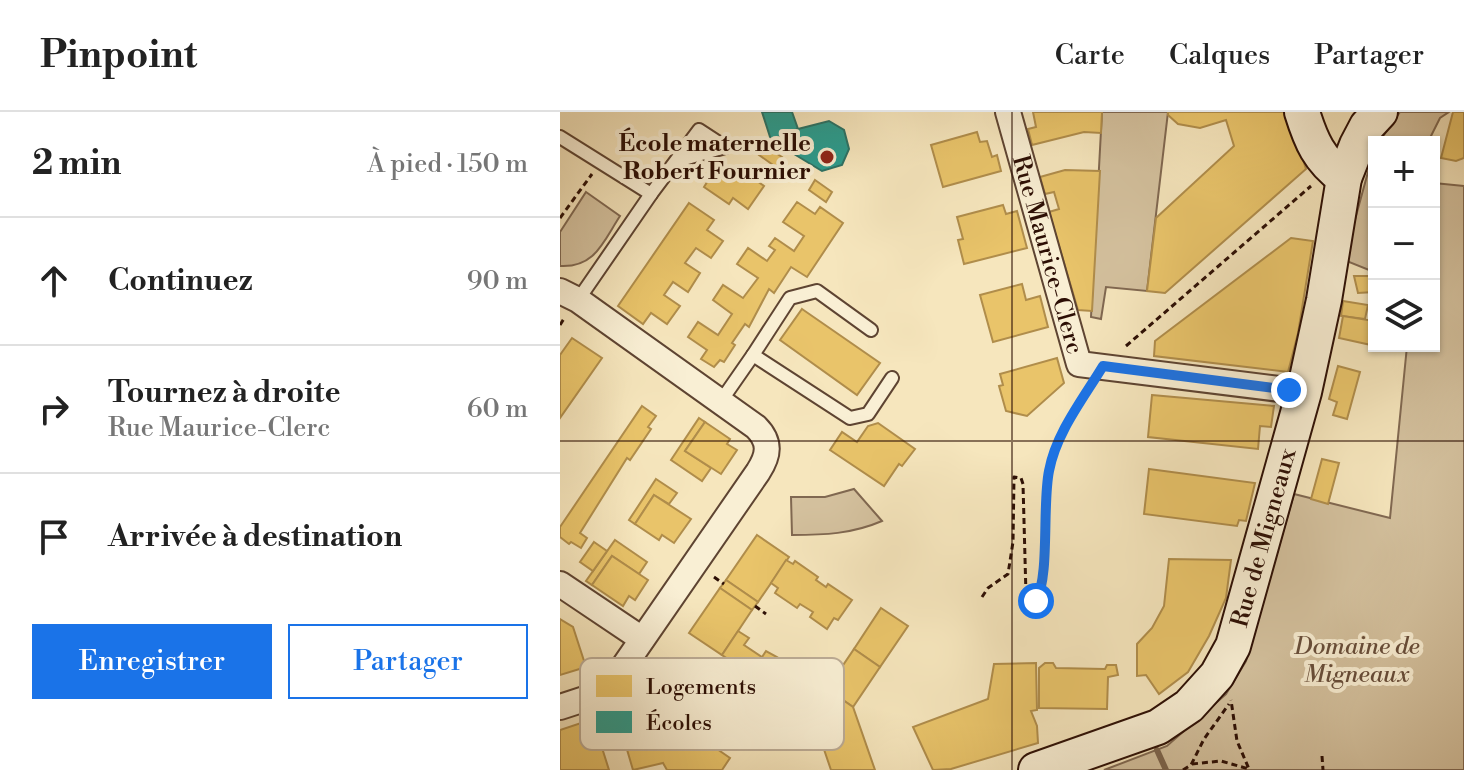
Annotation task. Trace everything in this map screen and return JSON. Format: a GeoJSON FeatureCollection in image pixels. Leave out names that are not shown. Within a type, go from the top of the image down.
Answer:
{"type":"FeatureCollection","features":[{"type":"Feature","properties":{"kind":"street","name":"Rue Maurice-Clerc"},"geometry":{"type":"LineString","coordinates":[[1008,112],[1079,364],[1304,392]]}},
{"type":"Feature","properties":{"kind":"street"},"geometry":{"type":"LineString","coordinates":[[1302,112],[1313,147],[1324,161],[1329,181]]}},
{"type":"Feature","properties":{"kind":"street","name":"Rue de Migneaux"},"geometry":{"type":"LineString","coordinates":[[1036,770],[1158,727],[1189,706],[1217,675],[1233,646],[1304,392],[1324,300],[1329,181],[1380,112]]}},
{"type":"Feature","properties":{"kind":"street"},"geometry":{"type":"LineString","coordinates":[[568,302],[721,401],[763,434],[768,453],[629,658]]}},
{"type":"Feature","properties":{"kind":"street"},"geometry":{"type":"LineString","coordinates":[[560,584],[642,639]]}},
{"type":"Feature","properties":{"kind":"street"},"geometry":{"type":"LineString","coordinates":[[560,707],[580,700]]}},
{"type":"Feature","properties":{"kind":"lane"},"geometry":{"type":"LineString","coordinates":[[560,137],[651,194]]}},
{"type":"Feature","properties":{"kind":"lane"},"geometry":{"type":"LineString","coordinates":[[568,302],[677,161]]}},
{"type":"Feature","properties":{"kind":"lane"},"geometry":{"type":"LineString","coordinates":[[721,401],[790,298],[817,291],[871,330]]}},
{"type":"Feature","properties":{"kind":"lane"},"geometry":{"type":"LineString","coordinates":[[753,355],[850,418],[868,414],[892,378]]}},
{"type":"Feature","properties":{"kind":"path"},"geometry":{"type":"LineString","coordinates":[[560,218],[594,170]]}},
{"type":"Feature","properties":{"kind":"path"},"geometry":{"type":"LineString","coordinates":[[982,597],[988,588],[1008,574],[1013,542],[1014,477],[1021,478],[1023,484],[1026,595],[1031,601],[1036,601],[1040,595],[1046,487],[1053,453],[1103,366],[1329,181]]}},
{"type":"Feature","properties":{"kind":"path"},"geometry":{"type":"LineString","coordinates":[[560,325],[568,302]]}},
{"type":"Feature","properties":{"kind":"path"},"geometry":{"type":"LineString","coordinates":[[711,575],[724,584]]}},
{"type":"Feature","properties":{"kind":"path"},"geometry":{"type":"LineString","coordinates":[[755,606],[766,614]]}},
{"type":"Feature","properties":{"kind":"path"},"geometry":{"type":"LineString","coordinates":[[1192,764],[1204,739],[1236,690]]}},
{"type":"Feature","properties":{"kind":"path"},"geometry":{"type":"LineString","coordinates":[[1231,700],[1237,741],[1250,770]]}},
{"type":"Feature","properties":{"kind":"path"},"geometry":{"type":"LineString","coordinates":[[1322,756],[1323,770]]}},
{"type":"Feature","properties":{"kind":"path"},"geometry":{"type":"LineString","coordinates":[[1183,770],[1192,764],[1221,761],[1250,770]]}},
{"type":"Feature","properties":{"kind":"green space"},"geometry":{"type":"Polygon","coordinates":[[[1102,112],[1168,112],[1147,291],[1106,287],[1101,319],[1091,317],[1102,112]]]}},
{"type":"Feature","properties":{"kind":"green space"},"geometry":{"type":"Polygon","coordinates":[[[1400,112],[1449,112],[1440,118],[1431,136],[1383,136],[1400,112]]]}},
{"type":"Feature","properties":{"kind":"green space"},"geometry":{"type":"Polygon","coordinates":[[[1368,172],[1368,270],[1344,260],[1368,172]]]}},
{"type":"Feature","properties":{"kind":"green space","name":"Domaine de Migneaux"},"geometry":{"type":"Polygon","coordinates":[[[1440,184],[1464,186],[1464,770],[1104,770],[1167,746],[1226,694],[1246,661],[1294,494],[1390,518],[1406,352],[1440,352],[1440,184]]]}},
{"type":"Feature","properties":{"kind":"green space"},"geometry":{"type":"Polygon","coordinates":[[[586,192],[620,216],[603,244],[590,258],[582,263],[560,266],[560,232],[586,192]]]}},
{"type":"Feature","properties":{"kind":"green space"},"geometry":{"type":"Polygon","coordinates":[[[854,489],[882,521],[838,533],[792,535],[791,497],[825,497],[854,489]]]}},
{"type":"Feature","properties":{"kind":"building: Logements"},"geometry":{"type":"Polygon","coordinates":[[[1033,112],[1102,112],[1101,133],[1084,132],[1032,145],[1028,129],[1036,127],[1033,112]]]}},
{"type":"Feature","properties":{"kind":"building: Logements"},"geometry":{"type":"Polygon","coordinates":[[[1168,112],[1288,112],[1306,169],[1165,293],[1147,291],[1156,218],[1234,146],[1226,120],[1200,128],[1178,124],[1168,112]]]}},
{"type":"Feature","properties":{"kind":"building: Logements"},"geometry":{"type":"Polygon","coordinates":[[[1453,112],[1464,112],[1464,158],[1456,161],[1441,158],[1453,112]]]}},
{"type":"Feature","properties":{"kind":"building: Logements"},"geometry":{"type":"Polygon","coordinates":[[[977,132],[980,142],[987,141],[992,157],[997,155],[1001,171],[943,187],[931,145],[977,132]]]}},
{"type":"Feature","properties":{"kind":"building: Logements"},"geometry":{"type":"Polygon","coordinates":[[[765,146],[782,157],[776,167],[759,155],[765,146]]]}},
{"type":"Feature","properties":{"kind":"building: Logements"},"geometry":{"type":"Polygon","coordinates":[[[740,169],[764,186],[748,209],[733,198],[729,204],[704,187],[709,179],[720,176],[728,181],[740,169]]]}},
{"type":"Feature","properties":{"kind":"building: Logements"},"geometry":{"type":"Polygon","coordinates":[[[1065,170],[1100,171],[1092,311],[1078,310],[1049,212],[1059,209],[1054,192],[1045,194],[1040,177],[1065,170]]]}},
{"type":"Feature","properties":{"kind":"building: Logements"},"geometry":{"type":"Polygon","coordinates":[[[815,180],[832,192],[826,202],[809,190],[815,180]]]}},
{"type":"Feature","properties":{"kind":"building: Logements"},"geometry":{"type":"Polygon","coordinates":[[[797,202],[815,214],[820,207],[843,223],[807,277],[791,267],[774,293],[769,289],[749,327],[745,324],[724,362],[720,360],[714,367],[701,359],[707,350],[688,337],[698,322],[718,335],[732,314],[713,300],[723,285],[743,298],[758,278],[737,264],[748,248],[767,261],[775,250],[769,246],[775,238],[794,251],[804,236],[783,222],[797,202]]]}},
{"type":"Feature","properties":{"kind":"building: Logements"},"geometry":{"type":"Polygon","coordinates":[[[689,203],[714,220],[707,230],[723,241],[711,258],[696,248],[685,263],[700,273],[688,292],[673,282],[664,295],[680,306],[667,324],[651,313],[643,324],[618,306],[689,203]]]}},
{"type":"Feature","properties":{"kind":"building: Logements"},"geometry":{"type":"Polygon","coordinates":[[[1003,205],[1006,214],[1017,211],[1027,248],[964,264],[958,240],[963,239],[957,217],[1003,205]]]}},
{"type":"Feature","properties":{"kind":"building: Logements"},"geometry":{"type":"Polygon","coordinates":[[[1291,238],[1313,241],[1298,333],[1288,372],[1154,356],[1155,341],[1291,238]]]}},
{"type":"Feature","properties":{"kind":"building: Logements"},"geometry":{"type":"Polygon","coordinates":[[[1354,276],[1368,276],[1368,292],[1358,293],[1354,276]]]}},
{"type":"Feature","properties":{"kind":"building: Logements"},"geometry":{"type":"Polygon","coordinates":[[[1022,284],[1026,300],[1040,296],[1048,327],[993,342],[980,295],[1022,284]]]}},
{"type":"Feature","properties":{"kind":"building: Logements"},"geometry":{"type":"Polygon","coordinates":[[[1343,301],[1368,305],[1365,319],[1341,316],[1343,301]]]}},
{"type":"Feature","properties":{"kind":"building: Logements"},"geometry":{"type":"Polygon","coordinates":[[[802,309],[880,363],[857,395],[780,340],[802,309]]]}},
{"type":"Feature","properties":{"kind":"building: Logements"},"geometry":{"type":"Polygon","coordinates":[[[1343,316],[1368,320],[1368,344],[1339,338],[1343,316]]]}},
{"type":"Feature","properties":{"kind":"building: Logements"},"geometry":{"type":"Polygon","coordinates":[[[572,338],[602,358],[560,418],[560,355],[572,338]]]}},
{"type":"Feature","properties":{"kind":"building: Logements"},"geometry":{"type":"Polygon","coordinates":[[[1057,358],[1064,383],[1027,416],[1006,411],[999,386],[1003,385],[1000,374],[1057,358]]]}},
{"type":"Feature","properties":{"kind":"building: Logements"},"geometry":{"type":"Polygon","coordinates":[[[1338,366],[1360,372],[1347,419],[1333,415],[1337,402],[1329,399],[1338,366]]]}},
{"type":"Feature","properties":{"kind":"building: Logements"},"geometry":{"type":"Polygon","coordinates":[[[1152,395],[1274,406],[1271,427],[1260,426],[1258,449],[1148,437],[1152,395]]]}},
{"type":"Feature","properties":{"kind":"building: Logements"},"geometry":{"type":"Polygon","coordinates":[[[642,406],[656,416],[648,427],[651,429],[630,460],[627,458],[580,533],[587,538],[581,548],[571,542],[569,544],[560,537],[560,527],[642,406]]]}},
{"type":"Feature","properties":{"kind":"building: Logements"},"geometry":{"type":"Polygon","coordinates":[[[699,418],[705,422],[685,451],[711,468],[702,481],[671,460],[699,418]]]}},
{"type":"Feature","properties":{"kind":"building: Logements"},"geometry":{"type":"Polygon","coordinates":[[[705,422],[730,439],[727,444],[737,450],[721,474],[685,451],[705,422]]]}},
{"type":"Feature","properties":{"kind":"building: Logements"},"geometry":{"type":"Polygon","coordinates":[[[878,423],[915,449],[902,466],[899,464],[884,486],[830,450],[842,432],[857,442],[868,426],[878,423]]]}},
{"type":"Feature","properties":{"kind":"building: Logements"},"geometry":{"type":"Polygon","coordinates":[[[1322,459],[1339,463],[1328,504],[1311,499],[1322,459]]]}},
{"type":"Feature","properties":{"kind":"building: Logements"},"geometry":{"type":"Polygon","coordinates":[[[1149,469],[1255,483],[1246,521],[1239,520],[1237,526],[1144,514],[1149,469]]]}},
{"type":"Feature","properties":{"kind":"building: Logements"},"geometry":{"type":"Polygon","coordinates":[[[656,479],[677,493],[669,504],[654,495],[635,524],[629,520],[656,479]]]}},
{"type":"Feature","properties":{"kind":"building: Logements"},"geometry":{"type":"Polygon","coordinates":[[[654,495],[691,519],[674,543],[662,535],[659,540],[635,524],[654,495]]]}},
{"type":"Feature","properties":{"kind":"building: Logements"},"geometry":{"type":"Polygon","coordinates":[[[757,535],[789,557],[758,602],[726,580],[757,535]]]}},
{"type":"Feature","properties":{"kind":"building: Logements"},"geometry":{"type":"Polygon","coordinates":[[[615,540],[647,562],[639,574],[612,556],[592,585],[586,581],[615,540]]]}},
{"type":"Feature","properties":{"kind":"building: Logements"},"geometry":{"type":"Polygon","coordinates":[[[594,542],[607,551],[593,571],[580,562],[594,542]]]}},
{"type":"Feature","properties":{"kind":"building: Logements"},"geometry":{"type":"Polygon","coordinates":[[[612,556],[648,580],[635,600],[629,596],[623,606],[592,585],[612,556]]]}},
{"type":"Feature","properties":{"kind":"building: Logements"},"geometry":{"type":"Polygon","coordinates":[[[1169,559],[1231,560],[1226,598],[1209,636],[1188,672],[1159,694],[1146,675],[1137,676],[1137,644],[1152,628],[1164,606],[1169,559]]]}},
{"type":"Feature","properties":{"kind":"building: Logements"},"geometry":{"type":"Polygon","coordinates":[[[786,560],[793,564],[795,561],[818,577],[816,580],[826,587],[828,584],[852,600],[838,620],[834,618],[827,629],[810,617],[813,612],[800,604],[797,608],[775,593],[778,588],[771,583],[786,560]]]}},
{"type":"Feature","properties":{"kind":"building: Logements"},"geometry":{"type":"Polygon","coordinates":[[[726,580],[758,602],[752,610],[720,588],[726,580]]]}},
{"type":"Feature","properties":{"kind":"building: Logements"},"geometry":{"type":"Polygon","coordinates":[[[720,588],[752,610],[722,655],[689,633],[720,588]]]}},
{"type":"Feature","properties":{"kind":"building: Logements"},"geometry":{"type":"Polygon","coordinates":[[[881,608],[908,626],[880,667],[854,649],[881,608]]]}},
{"type":"Feature","properties":{"kind":"building: Logements"},"geometry":{"type":"Polygon","coordinates":[[[560,619],[573,627],[583,658],[580,658],[580,669],[560,675],[560,619]]]}},
{"type":"Feature","properties":{"kind":"building: Logements"},"geometry":{"type":"Polygon","coordinates":[[[738,631],[749,638],[744,645],[762,657],[766,651],[777,657],[726,658],[722,655],[738,631]]]}},
{"type":"Feature","properties":{"kind":"building: Logements"},"geometry":{"type":"Polygon","coordinates":[[[854,649],[880,667],[853,707],[844,701],[844,664],[854,649]]]}},
{"type":"Feature","properties":{"kind":"building: Logements"},"geometry":{"type":"Polygon","coordinates":[[[1036,663],[1037,710],[1031,711],[1037,726],[1038,743],[951,769],[933,770],[913,727],[988,699],[994,664],[1036,663]]]}},
{"type":"Feature","properties":{"kind":"building: Logements"},"geometry":{"type":"Polygon","coordinates":[[[1045,663],[1053,663],[1056,668],[1105,669],[1107,665],[1116,665],[1118,675],[1108,677],[1107,709],[1039,708],[1039,668],[1045,663]]]}},
{"type":"Feature","properties":{"kind":"building: Logements"},"geometry":{"type":"Polygon","coordinates":[[[844,701],[853,707],[875,770],[831,770],[824,750],[844,750],[844,701]]]}},
{"type":"Feature","properties":{"kind":"building: Logements"},"geometry":{"type":"Polygon","coordinates":[[[580,723],[580,750],[603,750],[609,770],[560,770],[560,730],[580,723]]]}},
{"type":"Feature","properties":{"kind":"building: Logements"},"geometry":{"type":"Polygon","coordinates":[[[627,750],[718,750],[730,758],[722,770],[667,770],[663,763],[633,770],[627,750]]]}},
{"type":"Feature","properties":{"kind":"building: Écoles"},"geometry":{"type":"Polygon","coordinates":[[[762,112],[792,112],[798,129],[771,140],[762,112]]]}},
{"type":"Feature","properties":{"kind":"building: Écoles"},"geometry":{"type":"Polygon","coordinates":[[[829,121],[844,130],[849,149],[842,165],[822,171],[771,140],[798,129],[829,121]]]}},
{"type":"Feature","properties":{"kind":"waterway"},"geometry":{"type":"LineString","coordinates":[[1157,750],[1166,770]]}},
{"type":"Feature","properties":{"kind":"place","name":"École maternelle Robert Fournier"},"geometry":{"type":"Point","coordinates":[827,157]}},
{"type":"Feature","properties":{"kind":"route"},"geometry":{"type":"LineString","coordinates":[[1036,601],[1042,585],[1046,487],[1053,453],[1103,366],[1289,390]]}}]}
